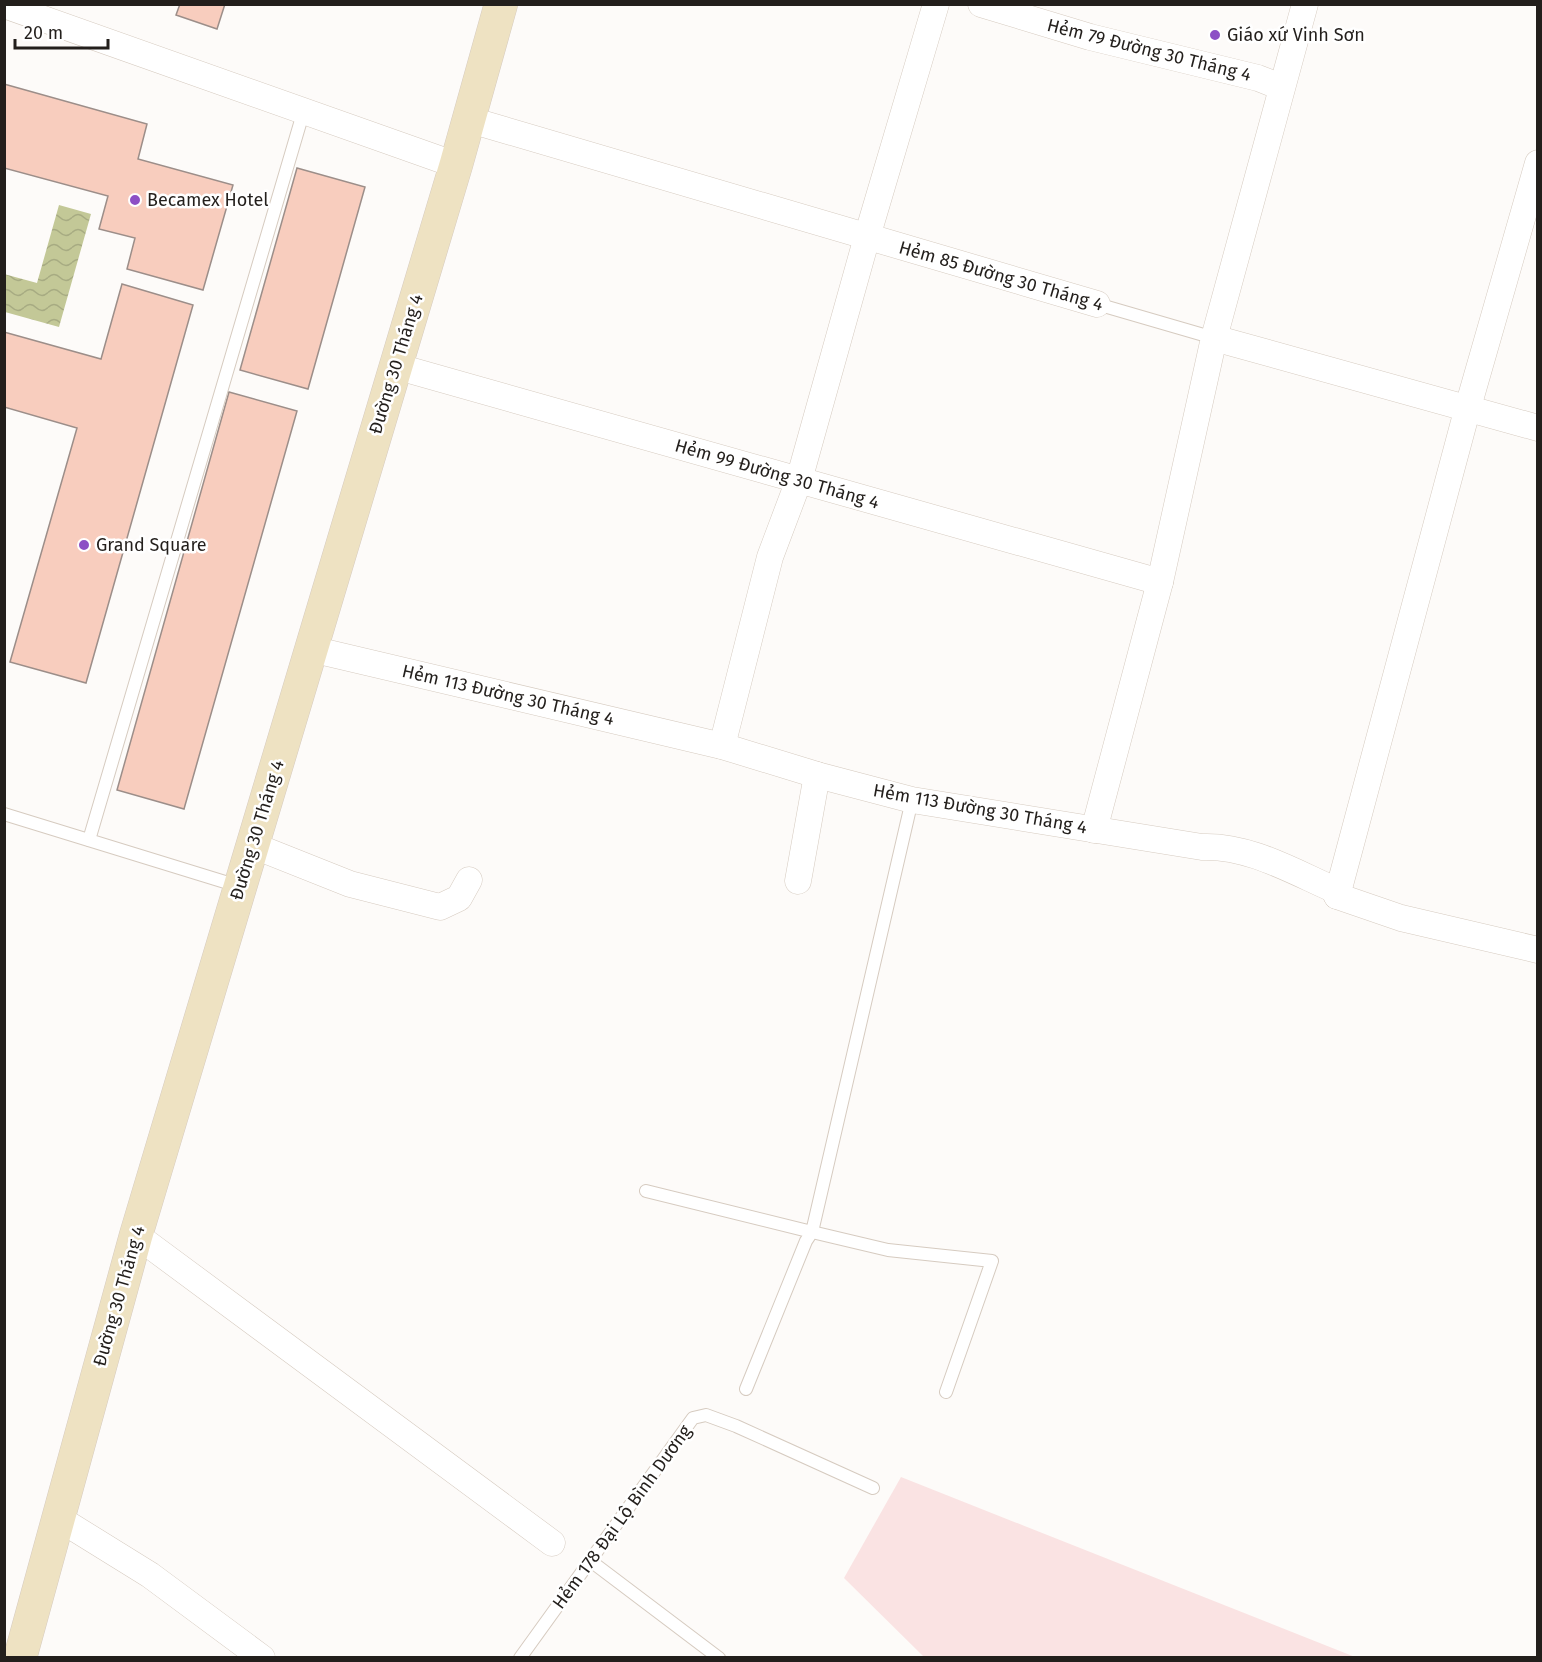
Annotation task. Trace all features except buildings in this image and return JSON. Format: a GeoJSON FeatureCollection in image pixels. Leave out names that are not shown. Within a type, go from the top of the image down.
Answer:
{"type":"FeatureCollection","features":[{"type":"Feature","properties":{"kind":"main road","name":"Đường 30 Tháng 4"},"geometry":{"type":"LineString","coordinates":[[20,1658],[136,1234],[456,165],[501,4]]}},
{"type":"Feature","properties":{"kind":"street"},"geometry":{"type":"LineString","coordinates":[[722,746],[770,557],[799,480],[867,237],[936,4]]}},
{"type":"Feature","properties":{"kind":"street","name":"Hẻm 79 Đường 30 Tháng 4"},"geometry":{"type":"LineString","coordinates":[[981,4],[1090,37],[1258,78],[1281,87]]}},
{"type":"Feature","properties":{"kind":"street"},"geometry":{"type":"LineString","coordinates":[[1094,830],[1160,582],[1214,338],[1305,4]]}},
{"type":"Feature","properties":{"kind":"street"},"geometry":{"type":"LineString","coordinates":[[4,5],[456,165]]}},
{"type":"Feature","properties":{"kind":"street","name":"Hẻm 85 Đường 30 Tháng 4"},"geometry":{"type":"LineString","coordinates":[[467,119],[1097,304]]}},
{"type":"Feature","properties":{"kind":"street"},"geometry":{"type":"LineString","coordinates":[[1337,896],[1468,407],[1538,163]]}},
{"type":"Feature","properties":{"kind":"street","name":"Hẻm 85 Đường 30 Tháng 4"},"geometry":{"type":"LineString","coordinates":[[1214,338],[1538,428]]}},
{"type":"Feature","properties":{"kind":"street","name":"Hẻm 99 Đường 30 Tháng 4"},"geometry":{"type":"LineString","coordinates":[[394,366],[1160,582]]}},
{"type":"Feature","properties":{"kind":"street","name":"Hẻm 113 Đường 30 Tháng 4"},"geometry":{"type":"LineString","coordinates":[[311,649],[722,746],[817,776],[912,800],[1202,847],[1219,846],[1264,859],[1333,889],[1337,896],[1401,918],[1538,950]]}},
{"type":"Feature","properties":{"kind":"street"},"geometry":{"type":"LineString","coordinates":[[798,881],[817,776]]}},
{"type":"Feature","properties":{"kind":"street"},"geometry":{"type":"LineString","coordinates":[[252,844],[350,884],[440,907],[459,898],[469,880]]}},
{"type":"Feature","properties":{"kind":"street"},"geometry":{"type":"LineString","coordinates":[[136,1234],[552,1543]]}},
{"type":"Feature","properties":{"kind":"street"},"geometry":{"type":"LineString","coordinates":[[58,1518],[150,1575],[262,1658]]}},
{"type":"Feature","properties":{"kind":"lane"},"geometry":{"type":"LineString","coordinates":[[88,840],[304,110]]}},
{"type":"Feature","properties":{"kind":"lane","name":"Hẻm 85 Đường 30 Tháng 4"},"geometry":{"type":"LineString","coordinates":[[1097,304],[1214,338]]}},
{"type":"Feature","properties":{"kind":"lane"},"geometry":{"type":"LineString","coordinates":[[746,1389],[806,1241],[812,1232],[912,800]]}},
{"type":"Feature","properties":{"kind":"lane"},"geometry":{"type":"LineString","coordinates":[[4,814],[240,887]]}},
{"type":"Feature","properties":{"kind":"lane"},"geometry":{"type":"LineString","coordinates":[[646,1191],[888,1250],[992,1261],[946,1392]]}},
{"type":"Feature","properties":{"kind":"lane","name":"Hẻm 178 Đại Lộ Bình Dương"},"geometry":{"type":"LineString","coordinates":[[520,1658],[592,1562],[693,1418],[706,1415],[726,1422],[873,1488]]}},
{"type":"Feature","properties":{"kind":"lane"},"geometry":{"type":"LineString","coordinates":[[592,1562],[719,1658]]}},
{"type":"Feature","properties":{"kind":"shaded area"},"geometry":{"type":"Polygon","coordinates":[[[901,1477],[1355,1657],[924,1657],[844,1578],[901,1477]]]}},
{"type":"Feature","properties":{"kind":"water"},"geometry":{"type":"Polygon","coordinates":[[[59,205],[91,214],[59,327],[5,312],[4,274],[37,283],[59,205]]]}},
{"type":"Feature","properties":{"kind":"place","name":"Giáo xứ Vinh Sơn"},"geometry":{"type":"Point","coordinates":[1215,35]}},
{"type":"Feature","properties":{"kind":"place","name":"Becamex Hotel"},"geometry":{"type":"Point","coordinates":[135,200]}},
{"type":"Feature","properties":{"kind":"place","name":"Grand Square"},"geometry":{"type":"Point","coordinates":[84,545]}}]}
